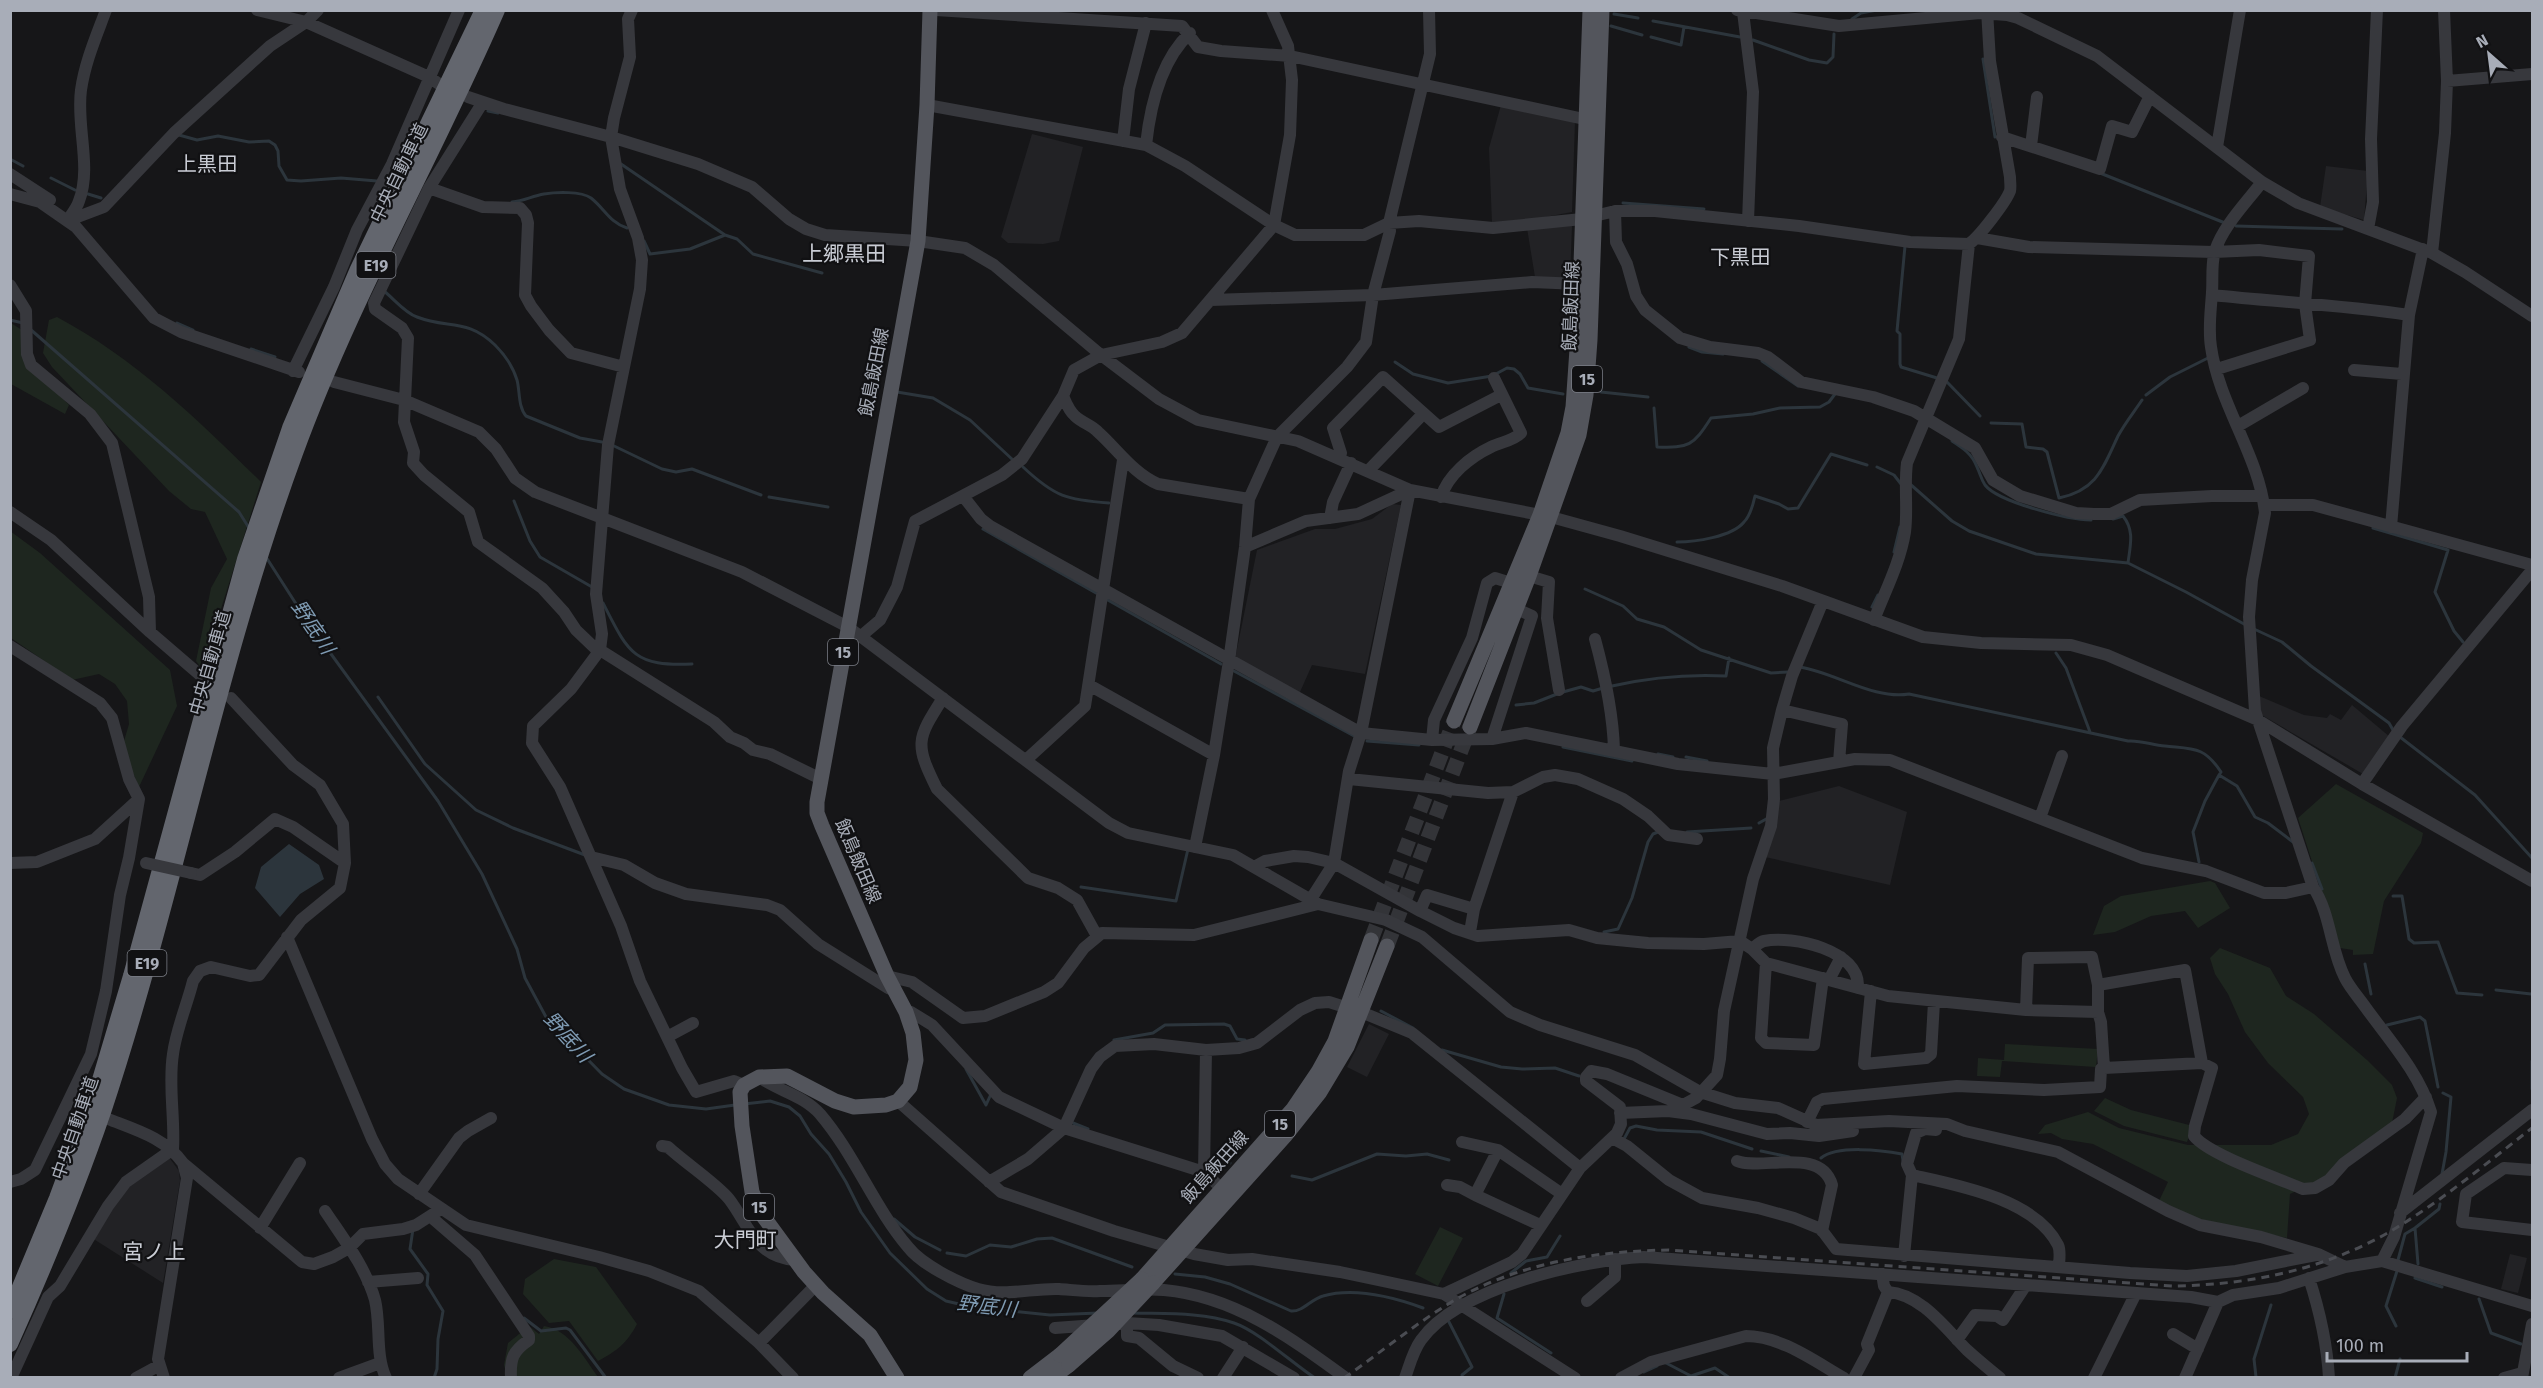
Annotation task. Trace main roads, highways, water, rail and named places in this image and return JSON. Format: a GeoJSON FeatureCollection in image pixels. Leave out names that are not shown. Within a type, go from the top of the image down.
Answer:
{"type":"FeatureCollection","features":[{"type":"Feature","properties":{"kind":"highway","name":"中央自動車道"},"geometry":{"type":"LineString","coordinates":[[10,1311],[57,1198],[107,1058],[245,559],[290,428],[323,347],[483,10]]}},
{"type":"Feature","properties":{"kind":"highway","name":"中央自動車道"},"geometry":{"type":"LineString","coordinates":[[10,1344],[77,1184],[103,1109],[146,966],[256,572],[295,454],[327,374],[497,10]]}},
{"type":"Feature","properties":{"kind":"main road","name":"飯島飯田線"},"geometry":{"type":"LineString","coordinates":[[897,1377],[870,1335],[816,1285],[771,1229],[752,1192],[740,1112],[742,1088],[759,1077],[787,1077],[835,1101],[854,1107],[869,1108],[898,1101],[910,1087],[916,1060],[913,1034],[906,1012],[891,983],[817,813],[821,779],[854,632],[918,241],[927,105],[930,10]]}},
{"type":"Feature","properties":{"kind":"main road","name":"飯島飯田線"},"geometry":{"type":"LineString","coordinates":[[1454,721],[1511,583],[1545,516],[1579,435],[1586,395],[1588,218],[1584,119],[1590,10]]}},
{"type":"Feature","properties":{"kind":"main road","name":"飯島飯田線"},"geometry":{"type":"LineString","coordinates":[[1470,728],[1529,576],[1573,407],[1580,284],[1588,218],[1602,10]]}},
{"type":"Feature","properties":{"kind":"main road","name":"飯島飯田線"},"geometry":{"type":"LineString","coordinates":[[1176,1248],[1308,1107],[1347,1047],[1353,1009],[1371,940]]}},
{"type":"Feature","properties":{"kind":"main road","name":"飯島飯田線"},"geometry":{"type":"LineString","coordinates":[[1030,1377],[1062,1369],[1148,1281],[1222,1189],[1293,1109],[1335,1041],[1387,946]]}},
{"type":"Feature","properties":{"kind":"waterway"},"geometry":{"type":"LineString","coordinates":[[1852,19],[1861,13],[1877,10]]}},
{"type":"Feature","properties":{"kind":"waterway"},"geometry":{"type":"LineString","coordinates":[[1614,14],[1638,18]]}},
{"type":"Feature","properties":{"kind":"waterway"},"geometry":{"type":"LineString","coordinates":[[1653,21],[1740,37]]}},
{"type":"Feature","properties":{"kind":"waterway"},"geometry":{"type":"LineString","coordinates":[[1611,26],[1642,35]]}},
{"type":"Feature","properties":{"kind":"waterway"},"geometry":{"type":"LineString","coordinates":[[1651,37],[1681,45],[1684,27]]}},
{"type":"Feature","properties":{"kind":"waterway"},"geometry":{"type":"LineString","coordinates":[[1753,40],[1809,60],[1827,63],[1833,57],[1834,34]]}},
{"type":"Feature","properties":{"kind":"waterway"},"geometry":{"type":"LineString","coordinates":[[1983,59],[1995,137]]}},
{"type":"Feature","properties":{"kind":"waterway"},"geometry":{"type":"LineString","coordinates":[[488,111],[498,113]]}},
{"type":"Feature","properties":{"kind":"waterway"},"geometry":{"type":"LineString","coordinates":[[179,135],[197,140],[218,136],[249,142],[269,141],[278,151],[279,166],[287,180],[341,178],[377,181]]}},
{"type":"Feature","properties":{"kind":"waterway"},"geometry":{"type":"LineString","coordinates":[[10,159],[23,166]]}},
{"type":"Feature","properties":{"kind":"waterway"},"geometry":{"type":"LineString","coordinates":[[621,164],[725,235]]}},
{"type":"Feature","properties":{"kind":"waterway"},"geometry":{"type":"LineString","coordinates":[[2100,173],[2225,223]]}},
{"type":"Feature","properties":{"kind":"waterway"},"geometry":{"type":"LineString","coordinates":[[51,178],[75,190]]}},
{"type":"Feature","properties":{"kind":"waterway"},"geometry":{"type":"LineString","coordinates":[[512,202],[549,193],[581,194],[591,198],[612,219],[627,228]]}},
{"type":"Feature","properties":{"kind":"waterway"},"geometry":{"type":"LineString","coordinates":[[88,194],[101,198]]}},
{"type":"Feature","properties":{"kind":"waterway"},"geometry":{"type":"LineString","coordinates":[[1623,203],[1704,209]]}},
{"type":"Feature","properties":{"kind":"waterway"},"geometry":{"type":"LineString","coordinates":[[2236,226],[2342,229]]}},
{"type":"Feature","properties":{"kind":"waterway"},"geometry":{"type":"LineString","coordinates":[[644,241],[650,254],[690,249],[725,235],[737,239],[753,254],[822,273]]}},
{"type":"Feature","properties":{"kind":"waterway"},"geometry":{"type":"LineString","coordinates":[[1905,246],[1897,331],[1900,334],[1900,364],[1901,367],[1937,378]]}},
{"type":"Feature","properties":{"kind":"waterway"},"geometry":{"type":"LineString","coordinates":[[384,291],[413,315],[428,321],[466,327],[495,345],[502,352],[515,375],[520,404],[526,416],[580,438],[602,442]]}},
{"type":"Feature","properties":{"kind":"waterway","name":"野底川"},"geometry":{"type":"LineString","coordinates":[[10,320],[23,323]]}},
{"type":"Feature","properties":{"kind":"waterway"},"geometry":{"type":"LineString","coordinates":[[177,323],[193,330]]}},
{"type":"Feature","properties":{"kind":"waterway","name":"野底川"},"geometry":{"type":"LineString","coordinates":[[30,329],[239,512],[249,528]]}},
{"type":"Feature","properties":{"kind":"waterway"},"geometry":{"type":"LineString","coordinates":[[1689,347],[1702,352],[1723,354]]}},
{"type":"Feature","properties":{"kind":"waterway"},"geometry":{"type":"LineString","coordinates":[[251,349],[275,357]]}},
{"type":"Feature","properties":{"kind":"waterway"},"geometry":{"type":"LineString","coordinates":[[2146,395],[2170,377],[2208,358]]}},
{"type":"Feature","properties":{"kind":"waterway"},"geometry":{"type":"LineString","coordinates":[[1762,361],[1798,386]]}},
{"type":"Feature","properties":{"kind":"waterway"},"geometry":{"type":"LineString","coordinates":[[1395,362],[1413,374],[1448,383],[1492,376],[1507,368],[1514,369],[1520,374],[1528,388],[1563,394]]}},
{"type":"Feature","properties":{"kind":"waterway"},"geometry":{"type":"LineString","coordinates":[[1947,382],[1980,416]]}},
{"type":"Feature","properties":{"kind":"waterway"},"geometry":{"type":"LineString","coordinates":[[897,392],[933,398],[970,420],[1013,460]]}},
{"type":"Feature","properties":{"kind":"waterway"},"geometry":{"type":"LineString","coordinates":[[1601,392],[1648,397]]}},
{"type":"Feature","properties":{"kind":"waterway"},"geometry":{"type":"LineString","coordinates":[[1654,408],[1657,447],[1676,447],[1694,440],[1711,418],[1753,414],[1780,408],[1820,407],[1829,402],[1835,394]]}},
{"type":"Feature","properties":{"kind":"waterway"},"geometry":{"type":"LineString","coordinates":[[1991,423],[2022,424],[2026,447],[2043,449],[2047,452],[2059,498],[2082,489],[2097,476],[2121,431],[2142,400]]}},
{"type":"Feature","properties":{"kind":"waterway"},"geometry":{"type":"LineString","coordinates":[[1952,441],[1970,455],[1985,485],[2004,498],[2035,509],[2091,520]]}},
{"type":"Feature","properties":{"kind":"waterway"},"geometry":{"type":"LineString","coordinates":[[612,445],[662,469],[676,472],[692,469],[761,495]]}},
{"type":"Feature","properties":{"kind":"waterway"},"geometry":{"type":"LineString","coordinates":[[1677,542],[1712,538],[1738,527],[1748,517],[1755,496],[1788,509],[1798,508],[1831,454],[1867,465]]}},
{"type":"Feature","properties":{"kind":"waterway"},"geometry":{"type":"LineString","coordinates":[[1023,467],[1044,485],[1062,495],[1109,503]]}},
{"type":"Feature","properties":{"kind":"waterway"},"geometry":{"type":"LineString","coordinates":[[1877,467],[1894,475],[1901,484]]}},
{"type":"Feature","properties":{"kind":"waterway"},"geometry":{"type":"LineString","coordinates":[[1910,484],[1952,521],[1969,531],[2036,554],[2128,563],[2244,624]]}},
{"type":"Feature","properties":{"kind":"waterway"},"geometry":{"type":"LineString","coordinates":[[769,497],[828,507]]}},
{"type":"Feature","properties":{"kind":"waterway"},"geometry":{"type":"LineString","coordinates":[[514,501],[530,541],[540,557],[592,587]]}},
{"type":"Feature","properties":{"kind":"waterway"},"geometry":{"type":"LineString","coordinates":[[2113,519],[2123,516],[2129,527],[2131,539],[2128,563]]}},
{"type":"Feature","properties":{"kind":"waterway"},"geometry":{"type":"LineString","coordinates":[[1894,552],[1900,527]]}},
{"type":"Feature","properties":{"kind":"waterway"},"geometry":{"type":"LineString","coordinates":[[2373,528],[2448,550],[2435,592],[2454,631],[2463,642]]}},
{"type":"Feature","properties":{"kind":"waterway"},"geometry":{"type":"LineString","coordinates":[[983,529],[1096,593]]}},
{"type":"Feature","properties":{"kind":"waterway","name":"野底川"},"geometry":{"type":"LineString","coordinates":[[266,557],[307,621],[438,801],[482,874],[517,949],[525,978],[546,1017],[602,1074],[624,1089],[669,1105],[706,1109],[735,1105]]}},
{"type":"Feature","properties":{"kind":"waterway"},"geometry":{"type":"LineString","coordinates":[[1585,589],[1623,606],[1637,619],[1664,627],[1701,650],[1771,673],[1788,672]]}},
{"type":"Feature","properties":{"kind":"waterway"},"geometry":{"type":"LineString","coordinates":[[1872,607],[1878,595]]}},
{"type":"Feature","properties":{"kind":"waterway"},"geometry":{"type":"LineString","coordinates":[[1106,599],[1221,664]]}},
{"type":"Feature","properties":{"kind":"waterway"},"geometry":{"type":"LineString","coordinates":[[603,603],[619,634],[635,653],[657,663],[692,664]]}},
{"type":"Feature","properties":{"kind":"waterway"},"geometry":{"type":"LineString","coordinates":[[2254,629],[2282,642],[2389,723],[2393,730]]}},
{"type":"Feature","properties":{"kind":"waterway"},"geometry":{"type":"LineString","coordinates":[[2056,653],[2066,668],[2090,732]]}},
{"type":"Feature","properties":{"kind":"waterway"},"geometry":{"type":"LineString","coordinates":[[1612,686],[1669,677],[1726,676],[1729,658]]}},
{"type":"Feature","properties":{"kind":"waterway"},"geometry":{"type":"LineString","coordinates":[[1800,667],[1882,693],[1909,694],[2128,741],[2197,750],[2209,757],[2221,772],[2219,775],[2237,786],[2255,817],[2268,823],[2293,842]]}},
{"type":"Feature","properties":{"kind":"waterway"},"geometry":{"type":"LineString","coordinates":[[1234,671],[1356,737]]}},
{"type":"Feature","properties":{"kind":"waterway"},"geometry":{"type":"LineString","coordinates":[[1563,692],[1581,687],[1593,691],[1603,688]]}},
{"type":"Feature","properties":{"kind":"waterway"},"geometry":{"type":"LineString","coordinates":[[1516,705],[1534,703],[1557,694]]}},
{"type":"Feature","properties":{"kind":"waterway"},"geometry":{"type":"LineString","coordinates":[[378,697],[425,764],[476,810],[513,828],[585,855]]}},
{"type":"Feature","properties":{"kind":"waterway"},"geometry":{"type":"LineString","coordinates":[[2400,737],[2475,795],[2532,858]]}},
{"type":"Feature","properties":{"kind":"waterway"},"geometry":{"type":"LineString","coordinates":[[1367,741],[1419,745]]}},
{"type":"Feature","properties":{"kind":"waterway"},"geometry":{"type":"LineString","coordinates":[[1563,747],[1632,761]]}},
{"type":"Feature","properties":{"kind":"waterway"},"geometry":{"type":"LineString","coordinates":[[1658,754],[1673,757]]}},
{"type":"Feature","properties":{"kind":"waterway"},"geometry":{"type":"LineString","coordinates":[[1686,757],[1707,761]]}},
{"type":"Feature","properties":{"kind":"waterway"},"geometry":{"type":"LineString","coordinates":[[2199,862],[2193,832],[2205,801],[2219,775]]}},
{"type":"Feature","properties":{"kind":"waterway"},"geometry":{"type":"LineString","coordinates":[[1759,823],[1768,818]]}},
{"type":"Feature","properties":{"kind":"waterway"},"geometry":{"type":"LineString","coordinates":[[1687,832],[1751,828]]}},
{"type":"Feature","properties":{"kind":"waterway"},"geometry":{"type":"LineString","coordinates":[[1604,932],[1618,929],[1632,898],[1648,842],[1653,834],[1658,832]]}},
{"type":"Feature","properties":{"kind":"waterway"},"geometry":{"type":"LineString","coordinates":[[1081,887],[1176,901],[1188,849]]}},
{"type":"Feature","properties":{"kind":"waterway"},"geometry":{"type":"LineString","coordinates":[[2312,863],[2322,889]]}},
{"type":"Feature","properties":{"kind":"waterway"},"geometry":{"type":"LineString","coordinates":[[2393,896],[2402,896],[2409,939],[2414,943],[2438,942],[2457,993],[2482,995]]}},
{"type":"Feature","properties":{"kind":"waterway"},"geometry":{"type":"LineString","coordinates":[[2365,964],[2371,994]]}},
{"type":"Feature","properties":{"kind":"waterway"},"geometry":{"type":"LineString","coordinates":[[2496,990],[2531,994]]}},
{"type":"Feature","properties":{"kind":"waterway"},"geometry":{"type":"LineString","coordinates":[[1381,1011],[1413,1028]]}},
{"type":"Feature","properties":{"kind":"waterway"},"geometry":{"type":"LineString","coordinates":[[2387,1025],[2420,1017],[2425,1021],[2438,1087]]}},
{"type":"Feature","properties":{"kind":"waterway"},"geometry":{"type":"LineString","coordinates":[[1114,1040],[1153,1033],[1165,1025],[1224,1024],[1230,1026],[1237,1039],[1245,1040]]}},
{"type":"Feature","properties":{"kind":"waterway"},"geometry":{"type":"LineString","coordinates":[[1442,1050],[1501,1067],[1555,1068],[1579,1076]]}},
{"type":"Feature","properties":{"kind":"waterway"},"geometry":{"type":"LineString","coordinates":[[2532,1061],[2532,1089]]}},
{"type":"Feature","properties":{"kind":"waterway"},"geometry":{"type":"LineString","coordinates":[[966,1069],[986,1105],[991,1094]]}},
{"type":"Feature","properties":{"kind":"waterway"},"geometry":{"type":"LineString","coordinates":[[2442,1174],[2451,1097],[2443,1093]]}},
{"type":"Feature","properties":{"kind":"waterway","name":"野底川"},"geometry":{"type":"LineString","coordinates":[[744,1104],[770,1101],[789,1107],[800,1116],[811,1134],[829,1154],[861,1212],[890,1253],[927,1289],[946,1301],[972,1307],[1050,1315],[1098,1313]]}},
{"type":"Feature","properties":{"kind":"waterway"},"geometry":{"type":"LineString","coordinates":[[1073,1123],[1088,1129]]}},
{"type":"Feature","properties":{"kind":"waterway"},"geometry":{"type":"LineString","coordinates":[[1624,1139],[1630,1128],[1636,1126],[1657,1130],[1701,1132],[1752,1149]]}},
{"type":"Feature","properties":{"kind":"waterway"},"geometry":{"type":"LineString","coordinates":[[1821,1158],[1838,1151],[1860,1150],[1902,1154],[1903,1161]]}},
{"type":"Feature","properties":{"kind":"waterway"},"geometry":{"type":"LineString","coordinates":[[1761,1151],[1789,1157]]}},
{"type":"Feature","properties":{"kind":"waterway"},"geometry":{"type":"LineString","coordinates":[[1292,1176],[1312,1180],[1377,1154],[1406,1156],[1427,1154],[1449,1160]]}},
{"type":"Feature","properties":{"kind":"waterway"},"geometry":{"type":"LineString","coordinates":[[1209,1166],[1230,1163]]}},
{"type":"Feature","properties":{"kind":"waterway"},"geometry":{"type":"LineString","coordinates":[[2418,1264],[2415,1228],[2439,1209],[2440,1204]]}},
{"type":"Feature","properties":{"kind":"waterway"},"geometry":{"type":"LineString","coordinates":[[894,1219],[915,1237],[940,1250]]}},
{"type":"Feature","properties":{"kind":"waterway"},"geometry":{"type":"LineString","coordinates":[[2398,1260],[2405,1234],[2415,1228]]}},
{"type":"Feature","properties":{"kind":"waterway"},"geometry":{"type":"LineString","coordinates":[[413,1229],[410,1249],[428,1274],[427,1285],[443,1311],[434,1378]]}},
{"type":"Feature","properties":{"kind":"waterway"},"geometry":{"type":"LineString","coordinates":[[1511,1273],[1526,1261],[1547,1257],[1560,1236]]}},
{"type":"Feature","properties":{"kind":"waterway"},"geometry":{"type":"LineString","coordinates":[[947,1253],[966,1256],[990,1245],[1011,1247],[1037,1239],[1052,1238],[1132,1267]]}},
{"type":"Feature","properties":{"kind":"waterway"},"geometry":{"type":"LineString","coordinates":[[2396,1326],[2386,1306],[2397,1271]]}},
{"type":"Feature","properties":{"kind":"waterway"},"geometry":{"type":"LineString","coordinates":[[1175,1274],[1205,1277],[1230,1284],[1291,1311],[1299,1310],[1323,1296],[1335,1293],[1374,1294],[1423,1308]]}},
{"type":"Feature","properties":{"kind":"waterway"},"geometry":{"type":"LineString","coordinates":[[2416,1276],[2415,1278],[2442,1287]]}},
{"type":"Feature","properties":{"kind":"waterway"},"geometry":{"type":"LineString","coordinates":[[1504,1294],[1497,1318],[1551,1353]]}},
{"type":"Feature","properties":{"kind":"waterway"},"geometry":{"type":"LineString","coordinates":[[2479,1299],[2491,1333],[2521,1344]]}},
{"type":"Feature","properties":{"kind":"waterway"},"geometry":{"type":"LineString","coordinates":[[2256,1377],[2254,1359],[2271,1305]]}},
{"type":"Feature","properties":{"kind":"waterway","name":"野底川"},"geometry":{"type":"LineString","coordinates":[[1132,1313],[1196,1315],[1234,1323],[1264,1340],[1315,1378]]}},
{"type":"Feature","properties":{"kind":"waterway"},"geometry":{"type":"LineString","coordinates":[[524,1318],[541,1331],[566,1328],[570,1330],[606,1378]]}},
{"type":"Feature","properties":{"kind":"waterway"},"geometry":{"type":"LineString","coordinates":[[1449,1322],[1472,1367],[1462,1375],[1463,1378]]}},
{"type":"Feature","properties":{"kind":"waterway"},"geometry":{"type":"LineString","coordinates":[[2395,1378],[2400,1359]]}},
{"type":"Feature","properties":{"kind":"waterway"},"geometry":{"type":"LineString","coordinates":[[1666,1363],[1691,1376],[1715,1368],[1730,1378]]}},
{"type":"Feature","properties":{"kind":"waterway"},"geometry":{"type":"LineString","coordinates":[[1644,1372],[1657,1366]]}},
{"type":"Feature","properties":{"kind":"tunnel"},"geometry":{"type":"LineString","coordinates":[[1371,940],[1454,721]]}},
{"type":"Feature","properties":{"kind":"tunnel"},"geometry":{"type":"LineString","coordinates":[[1387,946],[1470,727]]}},
{"type":"Feature","properties":{"kind":"railway"},"geometry":{"type":"LineString","coordinates":[[1344,1378],[1425,1319],[1478,1288],[1530,1268],[1613,1253],[1669,1250],[2172,1286],[2260,1278],[2316,1264],[2370,1242],[2396,1228],[2449,1193],[2532,1128]]}},
{"type":"Feature","properties":{"kind":"district","name":"上黒田"},"geometry":{"type":"Point","coordinates":[207,164]}},
{"type":"Feature","properties":{"kind":"district","name":"上郷黒田"},"geometry":{"type":"Point","coordinates":[844,254]}},
{"type":"Feature","properties":{"kind":"district","name":"下黒田"},"geometry":{"type":"Point","coordinates":[1740,257]}},
{"type":"Feature","properties":{"kind":"district","name":"大門町"},"geometry":{"type":"Point","coordinates":[745,1240]}},
{"type":"Feature","properties":{"kind":"district","name":"宮ノ上"},"geometry":{"type":"Point","coordinates":[154,1252]}}]}
